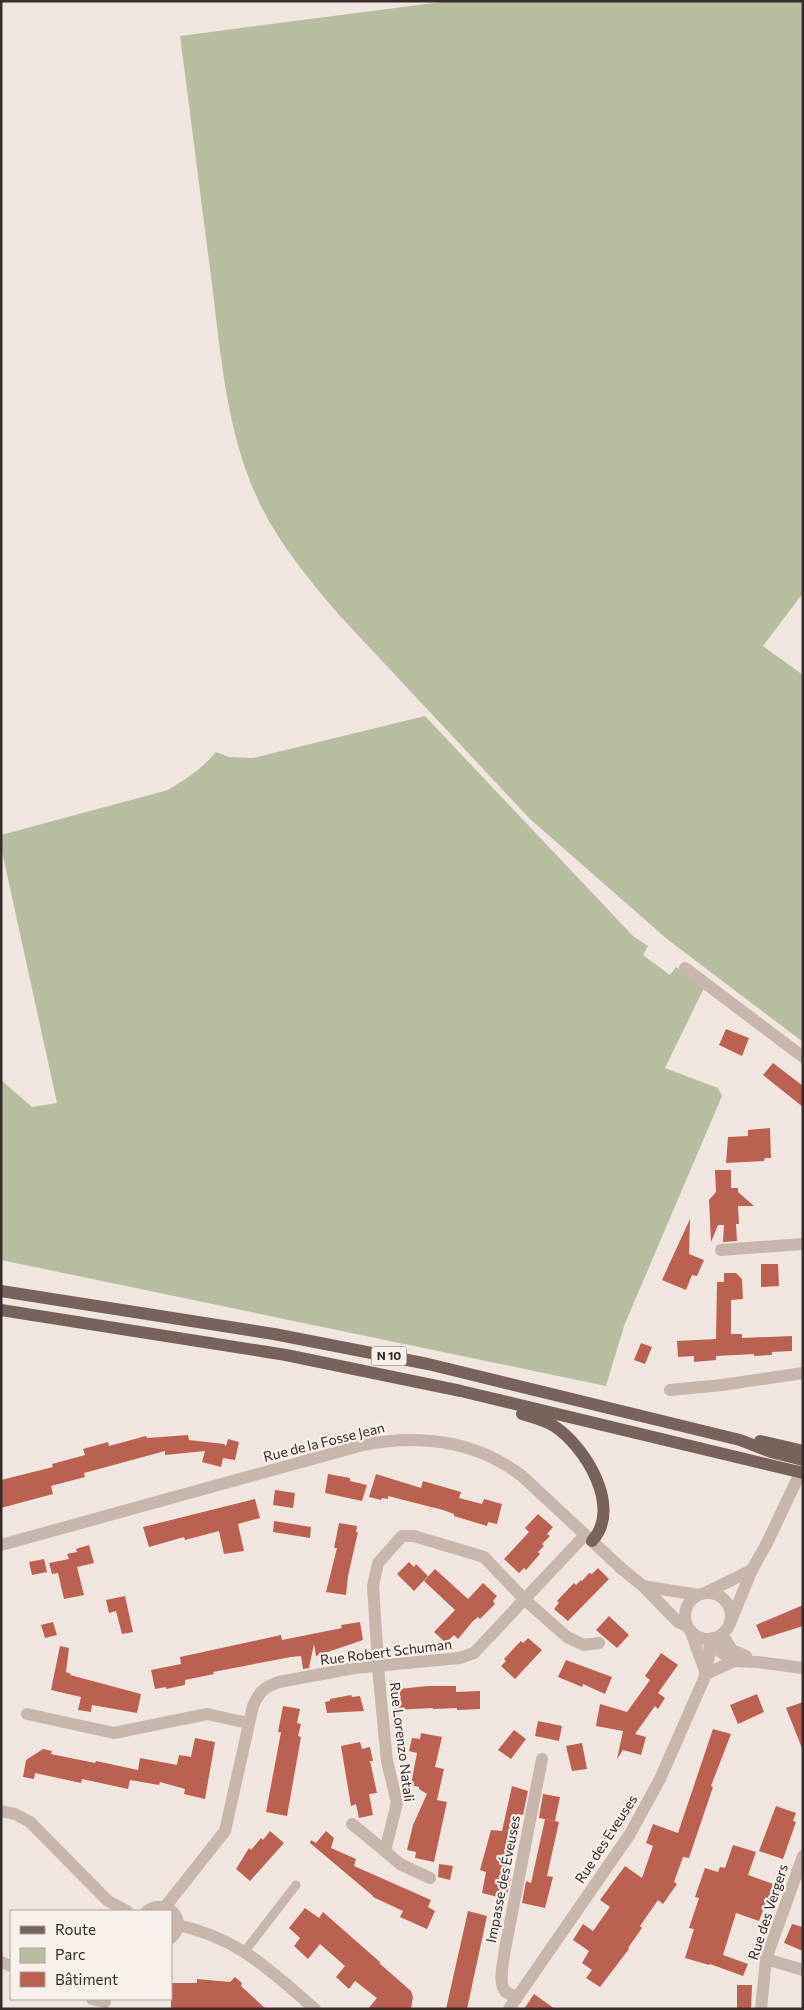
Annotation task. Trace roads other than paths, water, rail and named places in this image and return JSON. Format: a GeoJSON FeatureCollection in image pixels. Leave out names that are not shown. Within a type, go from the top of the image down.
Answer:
{"type":"FeatureCollection","features":[{"type":"Feature","properties":{"kind":"main road","name":"N 10"},"geometry":{"type":"LineString","coordinates":[[1,1291],[274,1334],[428,1364],[740,1440],[771,1454],[803,1473]]}},
{"type":"Feature","properties":{"kind":"main road","name":"N 10"},"geometry":{"type":"LineString","coordinates":[[1,1310],[286,1355],[803,1460]]}},
{"type":"Feature","properties":{"kind":"main road"},"geometry":{"type":"LineString","coordinates":[[441,1388],[458,1397],[537,1418],[554,1426],[565,1435],[592,1470],[604,1504],[602,1523],[597,1535],[588,1538]]}},
{"type":"Feature","properties":{"kind":"main road"},"geometry":{"type":"LineString","coordinates":[[771,1454],[803,1451]]}},
{"type":"Feature","properties":{"kind":"street"},"geometry":{"type":"LineString","coordinates":[[685,968],[803,1057]]}},
{"type":"Feature","properties":{"kind":"street"},"geometry":{"type":"LineString","coordinates":[[721,1250],[803,1244]]}},
{"type":"Feature","properties":{"kind":"street"},"geometry":{"type":"LineString","coordinates":[[670,1390],[722,1385],[803,1373]]}},
{"type":"Feature","properties":{"kind":"street","name":"Rue de la Fosse Jean"},"geometry":{"type":"LineString","coordinates":[[1,1544],[363,1445],[406,1439],[455,1444],[492,1457],[522,1476],[643,1586],[678,1622],[689,1629]]}},
{"type":"Feature","properties":{"kind":"street"},"geometry":{"type":"LineString","coordinates":[[689,1629],[702,1638],[714,1637],[730,1623],[752,1570],[767,1544],[803,1467]]}},
{"type":"Feature","properties":{"kind":"street","name":"Rue Lorenzo Natali"},"geometry":{"type":"LineString","coordinates":[[385,1851],[397,1803],[388,1761],[378,1665],[373,1586],[378,1564],[402,1536],[414,1536],[484,1557],[525,1600]]}},
{"type":"Feature","properties":{"kind":"street","name":"Rue Robert Schuman"},"geometry":{"type":"LineString","coordinates":[[165,1907],[225,1831],[241,1764],[248,1723],[256,1698],[268,1686],[354,1668],[460,1658],[474,1654],[588,1538]]}},
{"type":"Feature","properties":{"kind":"street"},"geometry":{"type":"LineString","coordinates":[[752,1570],[692,1599],[685,1611],[689,1629],[706,1674],[734,1661],[803,1668]]}},
{"type":"Feature","properties":{"kind":"street"},"geometry":{"type":"LineString","coordinates":[[643,1586],[718,1595],[730,1610],[730,1623]]}},
{"type":"Feature","properties":{"kind":"street"},"geometry":{"type":"LineString","coordinates":[[525,1600],[566,1637],[584,1645],[598,1643]]}},
{"type":"Feature","properties":{"kind":"street"},"geometry":{"type":"LineString","coordinates":[[714,1637],[717,1649],[734,1661]]}},
{"type":"Feature","properties":{"kind":"street"},"geometry":{"type":"LineString","coordinates":[[714,1637],[732,1650],[757,1662]]}},
{"type":"Feature","properties":{"kind":"street","name":"Rue des Eveuses"},"geometry":{"type":"LineString","coordinates":[[509,2009],[630,1834],[660,1779],[706,1674],[714,1637]]}},
{"type":"Feature","properties":{"kind":"street"},"geometry":{"type":"LineString","coordinates":[[27,1714],[114,1733],[207,1714],[248,1723]]}},
{"type":"Feature","properties":{"kind":"street","name":"Impasse des Éveuses"},"geometry":{"type":"LineString","coordinates":[[517,1997],[507,1993],[503,1988],[505,1949],[542,1759]]}},
{"type":"Feature","properties":{"kind":"street"},"geometry":{"type":"LineString","coordinates":[[1,1811],[15,1814],[30,1822],[108,1901],[125,1910]]}},
{"type":"Feature","properties":{"kind":"street"},"geometry":{"type":"LineString","coordinates":[[352,1824],[400,1864],[430,1878]]}},
{"type":"Feature","properties":{"kind":"street","name":"Rue des Vergers"},"geometry":{"type":"LineString","coordinates":[[761,2009],[766,1959],[803,1856]]}},
{"type":"Feature","properties":{"kind":"street"},"geometry":{"type":"LineString","coordinates":[[149,1910],[165,1907],[169,1910]]}},
{"type":"Feature","properties":{"kind":"street"},"geometry":{"type":"LineString","coordinates":[[172,1912],[178,1925],[172,1937]]}},
{"type":"Feature","properties":{"kind":"street"},"geometry":{"type":"LineString","coordinates":[[178,1925],[218,1937],[245,1951],[315,2009]]}},
{"type":"Feature","properties":{"kind":"street"},"geometry":{"type":"LineString","coordinates":[[766,1959],[803,1970]]}},
{"type":"Feature","properties":{"kind":"lane"},"geometry":{"type":"LineString","coordinates":[[245,1951],[296,1885]]}}]}
